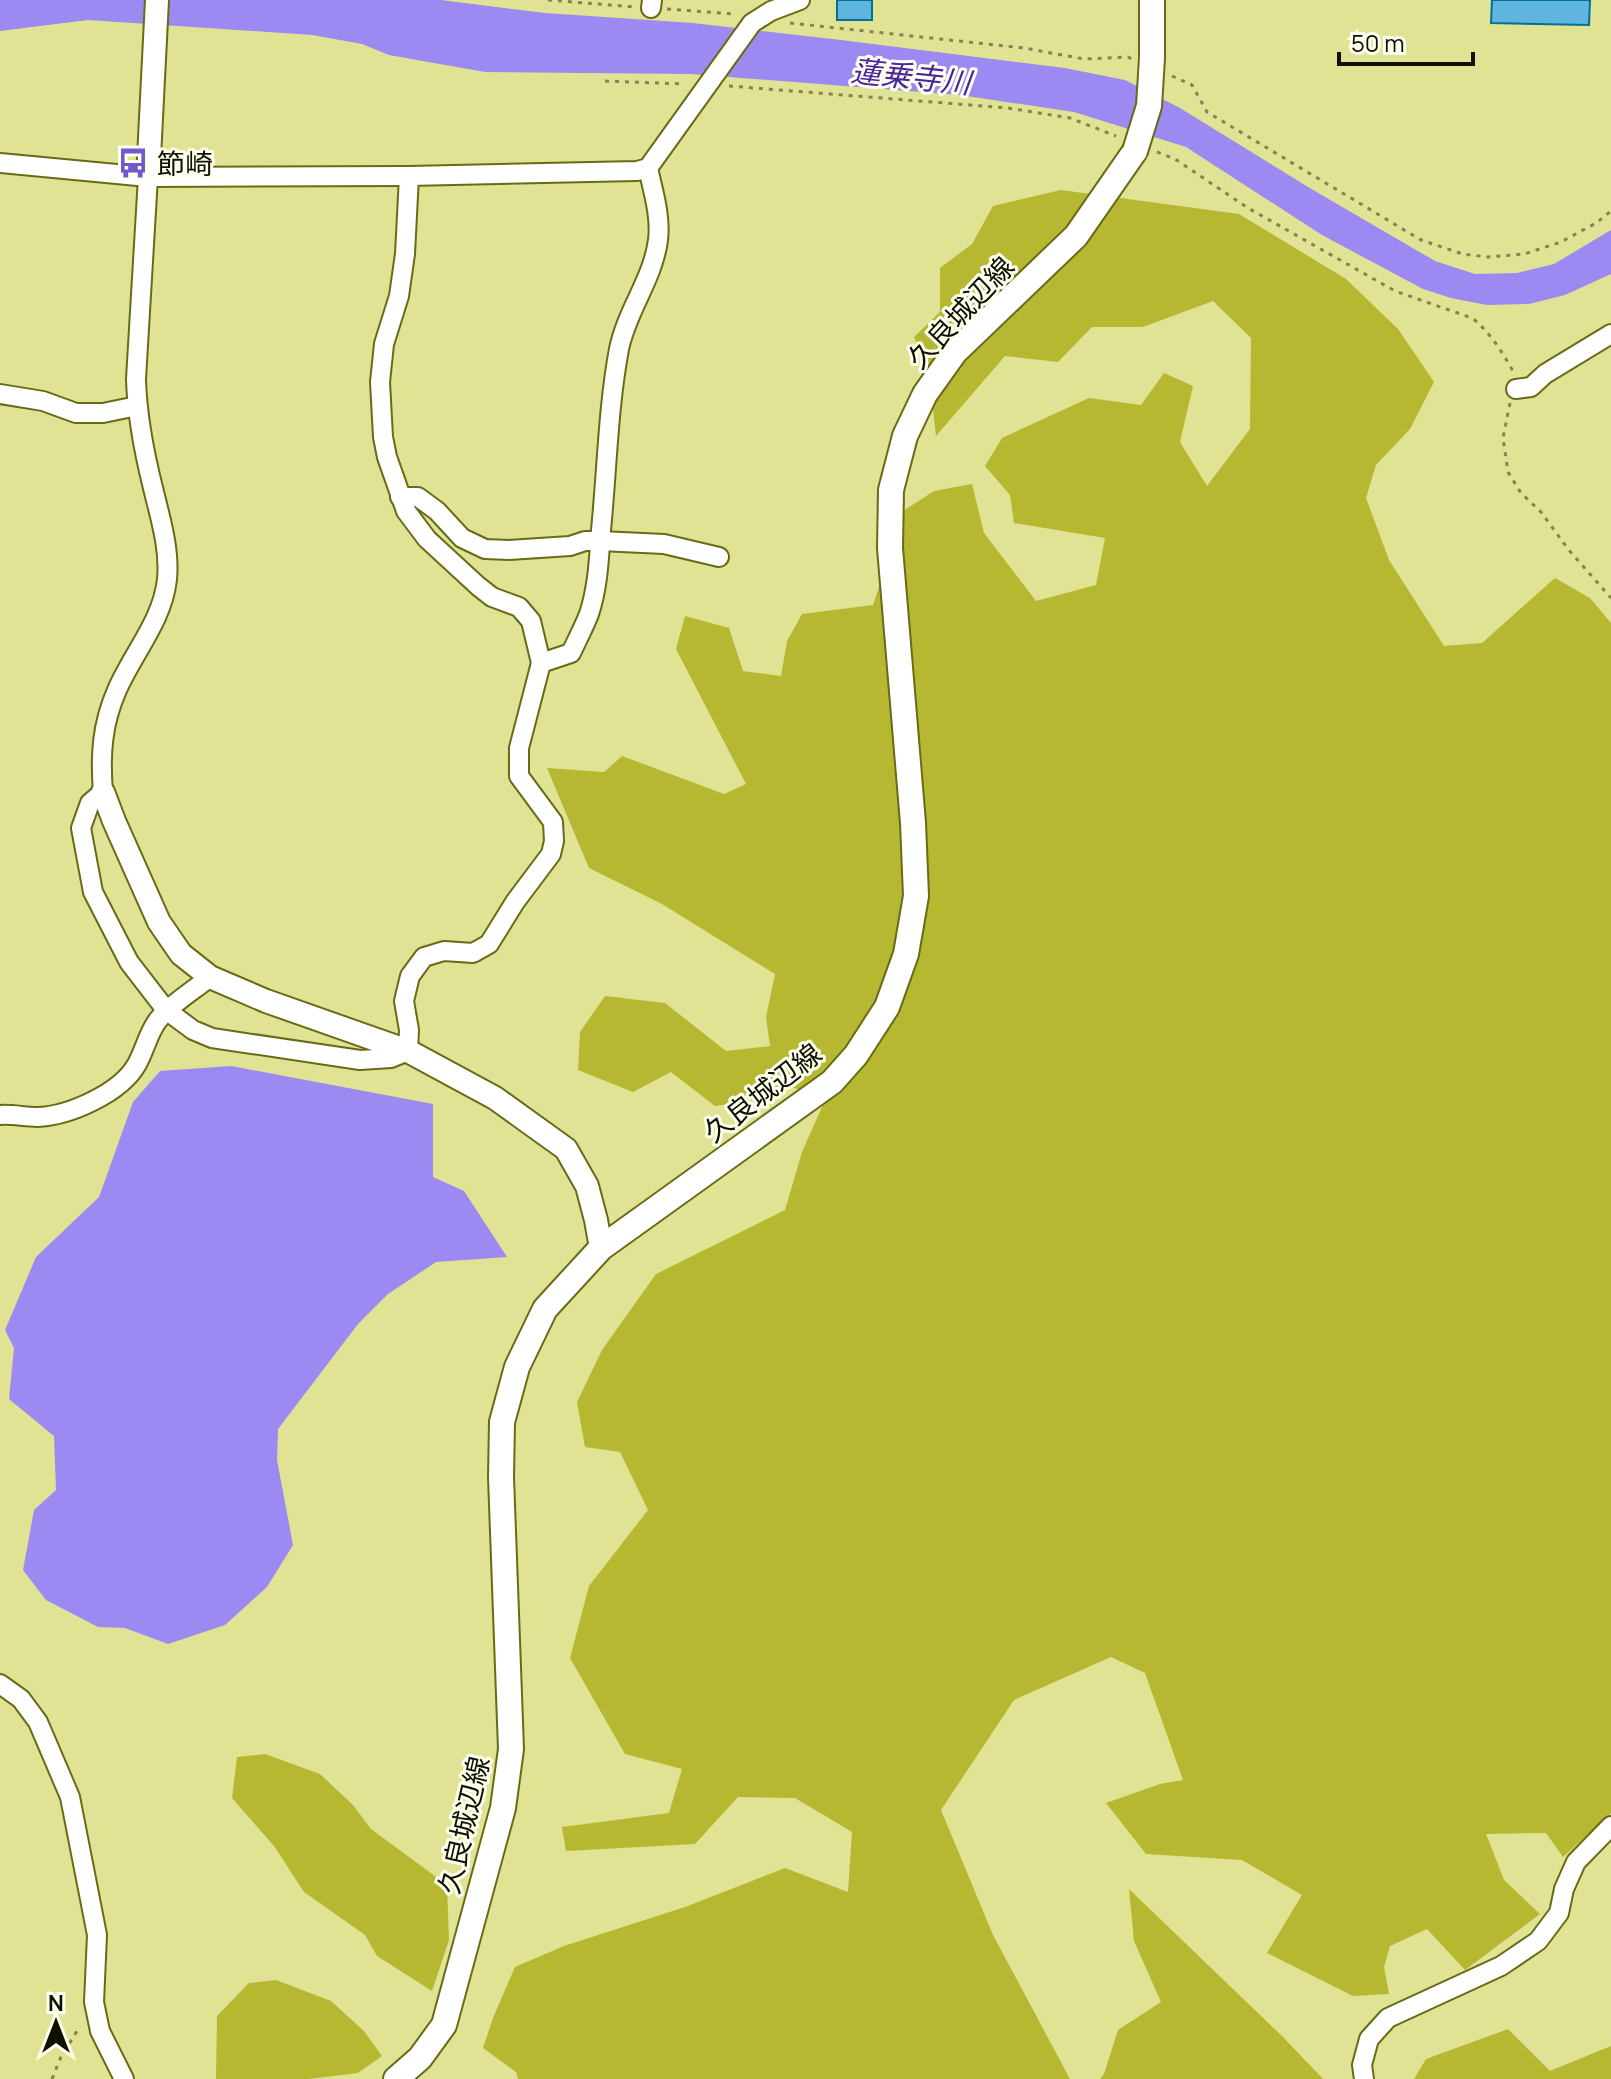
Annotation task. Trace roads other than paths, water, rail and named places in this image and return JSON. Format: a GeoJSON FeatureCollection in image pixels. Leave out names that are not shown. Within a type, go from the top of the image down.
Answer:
{"type":"FeatureCollection","features":[{"type":"Feature","properties":{"kind":"main road","name":"久良城辺線"},"geometry":{"type":"LineString","coordinates":[[396,2079],[420,2058],[444,2025],[503,1808],[511,1749],[501,1477],[502,1422],[517,1367],[545,1309],[601,1248],[832,1082],[856,1055],[887,1007],[906,954],[916,896],[913,823],[890,548],[891,490],[905,436],[925,394],[955,352],[1076,236],[1135,146],[1149,106],[1153,65],[1152,0]]}},
{"type":"Feature","properties":{"kind":"street"},"geometry":{"type":"LineString","coordinates":[[157,0],[136,379],[145,457],[166,543],[168,575],[165,599],[117,690],[106,721],[100,759],[103,792],[159,922],[181,954],[210,977],[280,1006],[408,1051],[495,1098],[566,1149],[587,1186],[601,1248]]}},
{"type":"Feature","properties":{"kind":"street"},"geometry":{"type":"LineString","coordinates":[[0,163],[148,177],[637,171],[648,168],[756,20],[800,0]]}},
{"type":"Feature","properties":{"kind":"street"},"geometry":{"type":"LineString","coordinates":[[541,663],[571,653],[588,615],[596,586],[610,412],[619,349],[625,324],[649,272],[658,240],[658,212],[648,168]]}},
{"type":"Feature","properties":{"kind":"street"},"geometry":{"type":"LineString","coordinates":[[408,1051],[409,1030],[404,1001],[410,976],[424,957],[444,951],[473,953],[489,944],[515,902],[551,854],[554,841],[553,822],[519,776],[519,748],[541,663],[531,621],[519,607],[492,597],[478,586],[427,539],[406,511],[387,457],[380,382],[384,344],[399,296],[405,254],[409,176]]}},
{"type":"Feature","properties":{"kind":"street"},"geometry":{"type":"LineString","coordinates":[[1516,389],[1531,387],[1545,374],[1611,334]]}},
{"type":"Feature","properties":{"kind":"street"},"geometry":{"type":"LineString","coordinates":[[0,394],[43,401],[76,413],[103,413],[137,406]]}},
{"type":"Feature","properties":{"kind":"street"},"geometry":{"type":"LineString","coordinates":[[400,497],[418,497],[437,511],[462,538],[485,549],[570,546],[585,541],[600,541],[664,544],[719,557]]}},
{"type":"Feature","properties":{"kind":"street"},"geometry":{"type":"LineString","coordinates":[[103,792],[90,803],[81,828],[93,892],[129,962],[166,1010],[193,1030],[212,1038],[360,1060],[391,1058],[408,1051]]}},
{"type":"Feature","properties":{"kind":"street"},"geometry":{"type":"LineString","coordinates":[[0,1115],[38,1117],[62,1113],[111,1092],[138,1063],[155,1024],[166,1010],[210,977]]}},
{"type":"Feature","properties":{"kind":"street"},"geometry":{"type":"LineString","coordinates":[[0,1684],[21,1699],[38,1722],[70,1797],[97,1935],[94,2002],[100,2031],[124,2079]]}},
{"type":"Feature","properties":{"kind":"street"},"geometry":{"type":"LineString","coordinates":[[1364,2079],[1362,2065],[1369,2039],[1388,2018],[1501,1966],[1538,1941],[1559,1913],[1564,1889],[1576,1862],[1611,1826]]}},
{"type":"Feature","properties":{"kind":"water","name":"蓮乗寺川"},"geometry":{"type":"Polygon","coordinates":[[[0,0],[441,0],[545,13],[693,23],[1065,68],[1125,80],[1180,108],[1435,261],[1475,274],[1517,273],[1554,264],[1611,230],[1611,274],[1565,295],[1529,304],[1487,305],[1451,298],[1423,289],[1322,235],[1186,147],[1074,112],[960,95],[690,74],[485,72],[389,55],[362,44],[312,35],[88,20],[0,31],[0,0]]]}},
{"type":"Feature","properties":{"kind":"water"},"geometry":{"type":"Polygon","coordinates":[[[231,1066],[433,1104],[433,1177],[464,1191],[507,1257],[436,1262],[388,1294],[358,1324],[278,1429],[277,1460],[293,1545],[267,1587],[225,1625],[168,1644],[125,1628],[98,1627],[46,1600],[23,1570],[34,1510],[56,1490],[54,1436],[9,1399],[14,1348],[5,1330],[36,1257],[99,1197],[133,1102],[160,1071],[231,1066]]]}},
{"type":"Feature","properties":{"kind":"place","name":"節崎"},"geometry":{"type":"Point","coordinates":[133,163]}}]}
